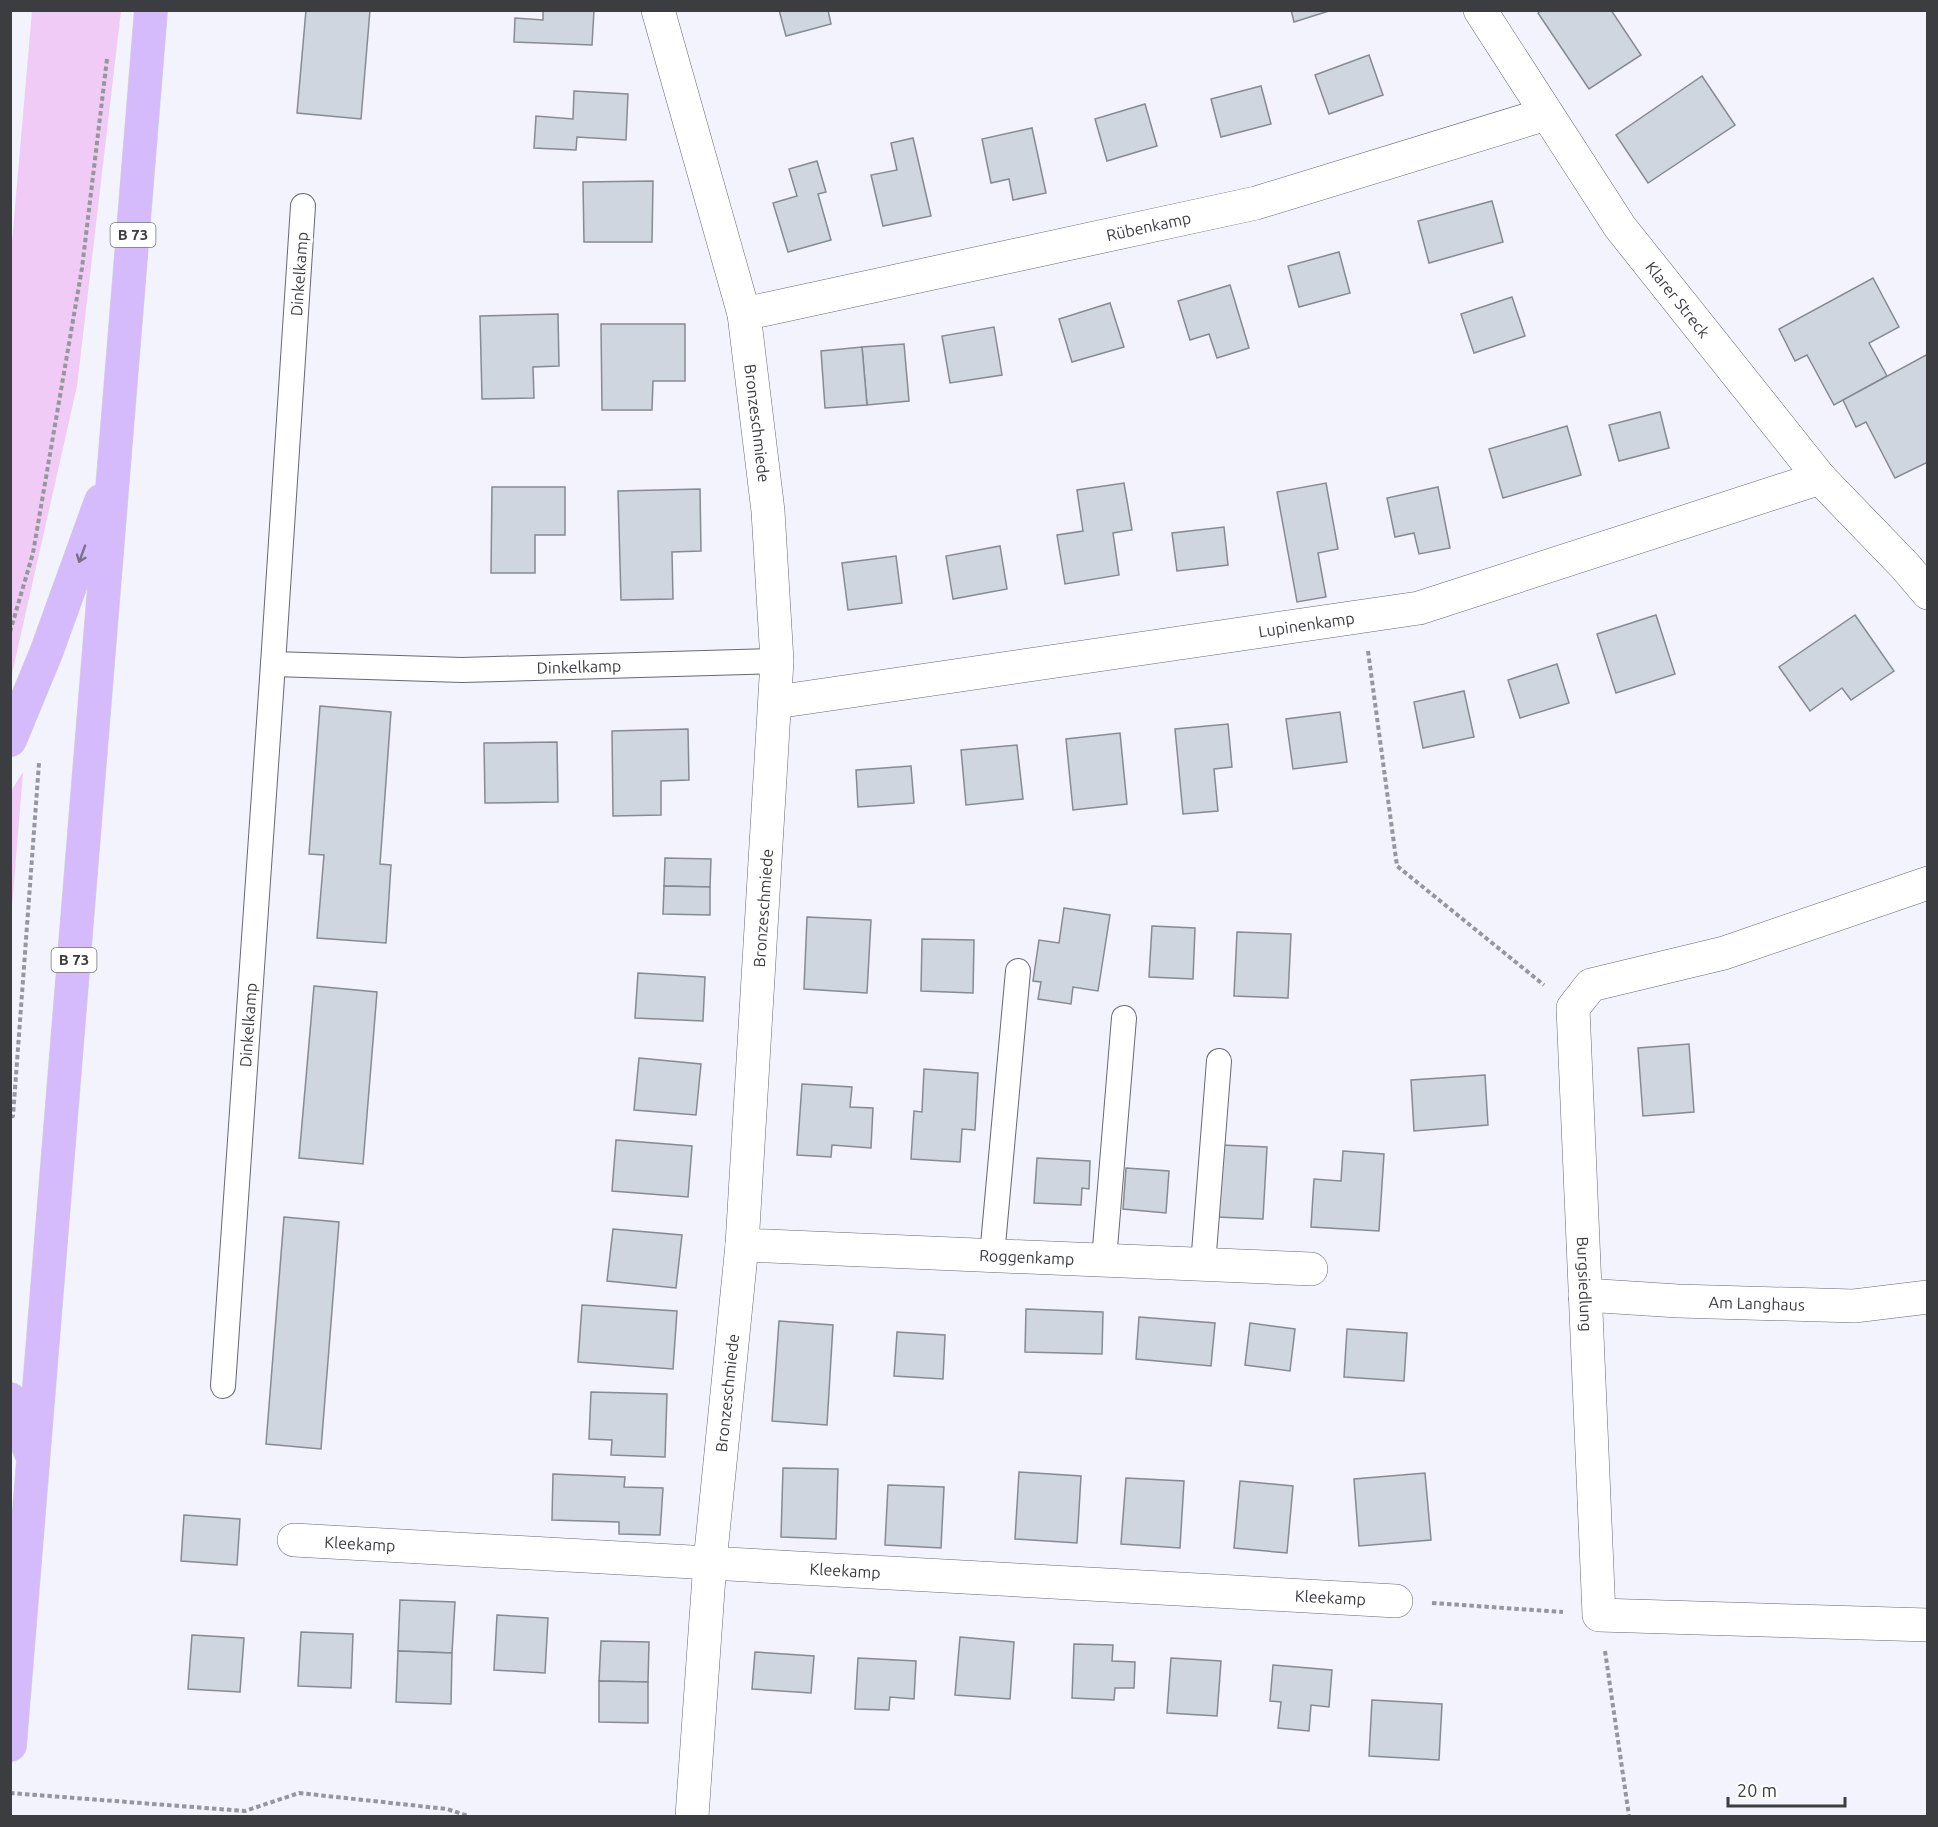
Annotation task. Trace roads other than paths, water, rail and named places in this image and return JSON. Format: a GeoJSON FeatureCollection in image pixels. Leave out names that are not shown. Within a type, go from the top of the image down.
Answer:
{"type":"FeatureCollection","features":[{"type":"Feature","properties":{"kind":"main road","name":"B 73"},"geometry":{"type":"LineString","coordinates":[[11,1744],[151,10]]}},
{"type":"Feature","properties":{"kind":"main road"},"geometry":{"type":"LineString","coordinates":[[14,734],[116,460]]}},
{"type":"Feature","properties":{"kind":"main road"},"geometry":{"type":"LineString","coordinates":[[10,1399],[33,1461]]}},
{"type":"Feature","properties":{"kind":"street","name":"Bronzeschmiede"},"geometry":{"type":"LineString","coordinates":[[658,10],[744,314],[768,511],[777,661],[742,1245],[710,1562],[692,1816]]}},
{"type":"Feature","properties":{"kind":"street","name":"Klarer Streck"},"geometry":{"type":"LineString","coordinates":[[1479,10],[1620,227],[1820,478],[1916,559],[1928,593]]}},
{"type":"Feature","properties":{"kind":"street","name":"Rübenkamp"},"geometry":{"type":"LineString","coordinates":[[744,314],[1256,203],[1546,114]]}},
{"type":"Feature","properties":{"kind":"street","name":"Lupinenkamp"},"geometry":{"type":"LineString","coordinates":[[776,702],[1419,608],[1820,478]]}},
{"type":"Feature","properties":{"kind":"street","name":"Burgsiedlung"},"geometry":{"type":"LineString","coordinates":[[1928,883],[1724,953],[1591,985],[1573,1008],[1599,1615],[1928,1625]]}},
{"type":"Feature","properties":{"kind":"street","name":"Roggenkamp"},"geometry":{"type":"LineString","coordinates":[[742,1245],[1311,1269]]}},
{"type":"Feature","properties":{"kind":"street","name":"Am Langhaus"},"geometry":{"type":"LineString","coordinates":[[1585,1295],[1678,1301],[1854,1306],[1928,1297]]}},
{"type":"Feature","properties":{"kind":"street","name":"Kleekamp"},"geometry":{"type":"LineString","coordinates":[[294,1540],[1396,1601]]}},
{"type":"Feature","properties":{"kind":"lane","name":"Dinkelkamp"},"geometry":{"type":"LineString","coordinates":[[223,1386],[303,206]]}},
{"type":"Feature","properties":{"kind":"lane","name":"Dinkelkamp"},"geometry":{"type":"LineString","coordinates":[[273,664],[462,670],[777,661]]}},
{"type":"Feature","properties":{"kind":"lane"},"geometry":{"type":"LineString","coordinates":[[992,1256],[1018,972]]}},
{"type":"Feature","properties":{"kind":"lane"},"geometry":{"type":"LineString","coordinates":[[1104,1260],[1124,1018]]}},
{"type":"Feature","properties":{"kind":"lane"},"geometry":{"type":"LineString","coordinates":[[1203,1264],[1219,1061]]}}]}
